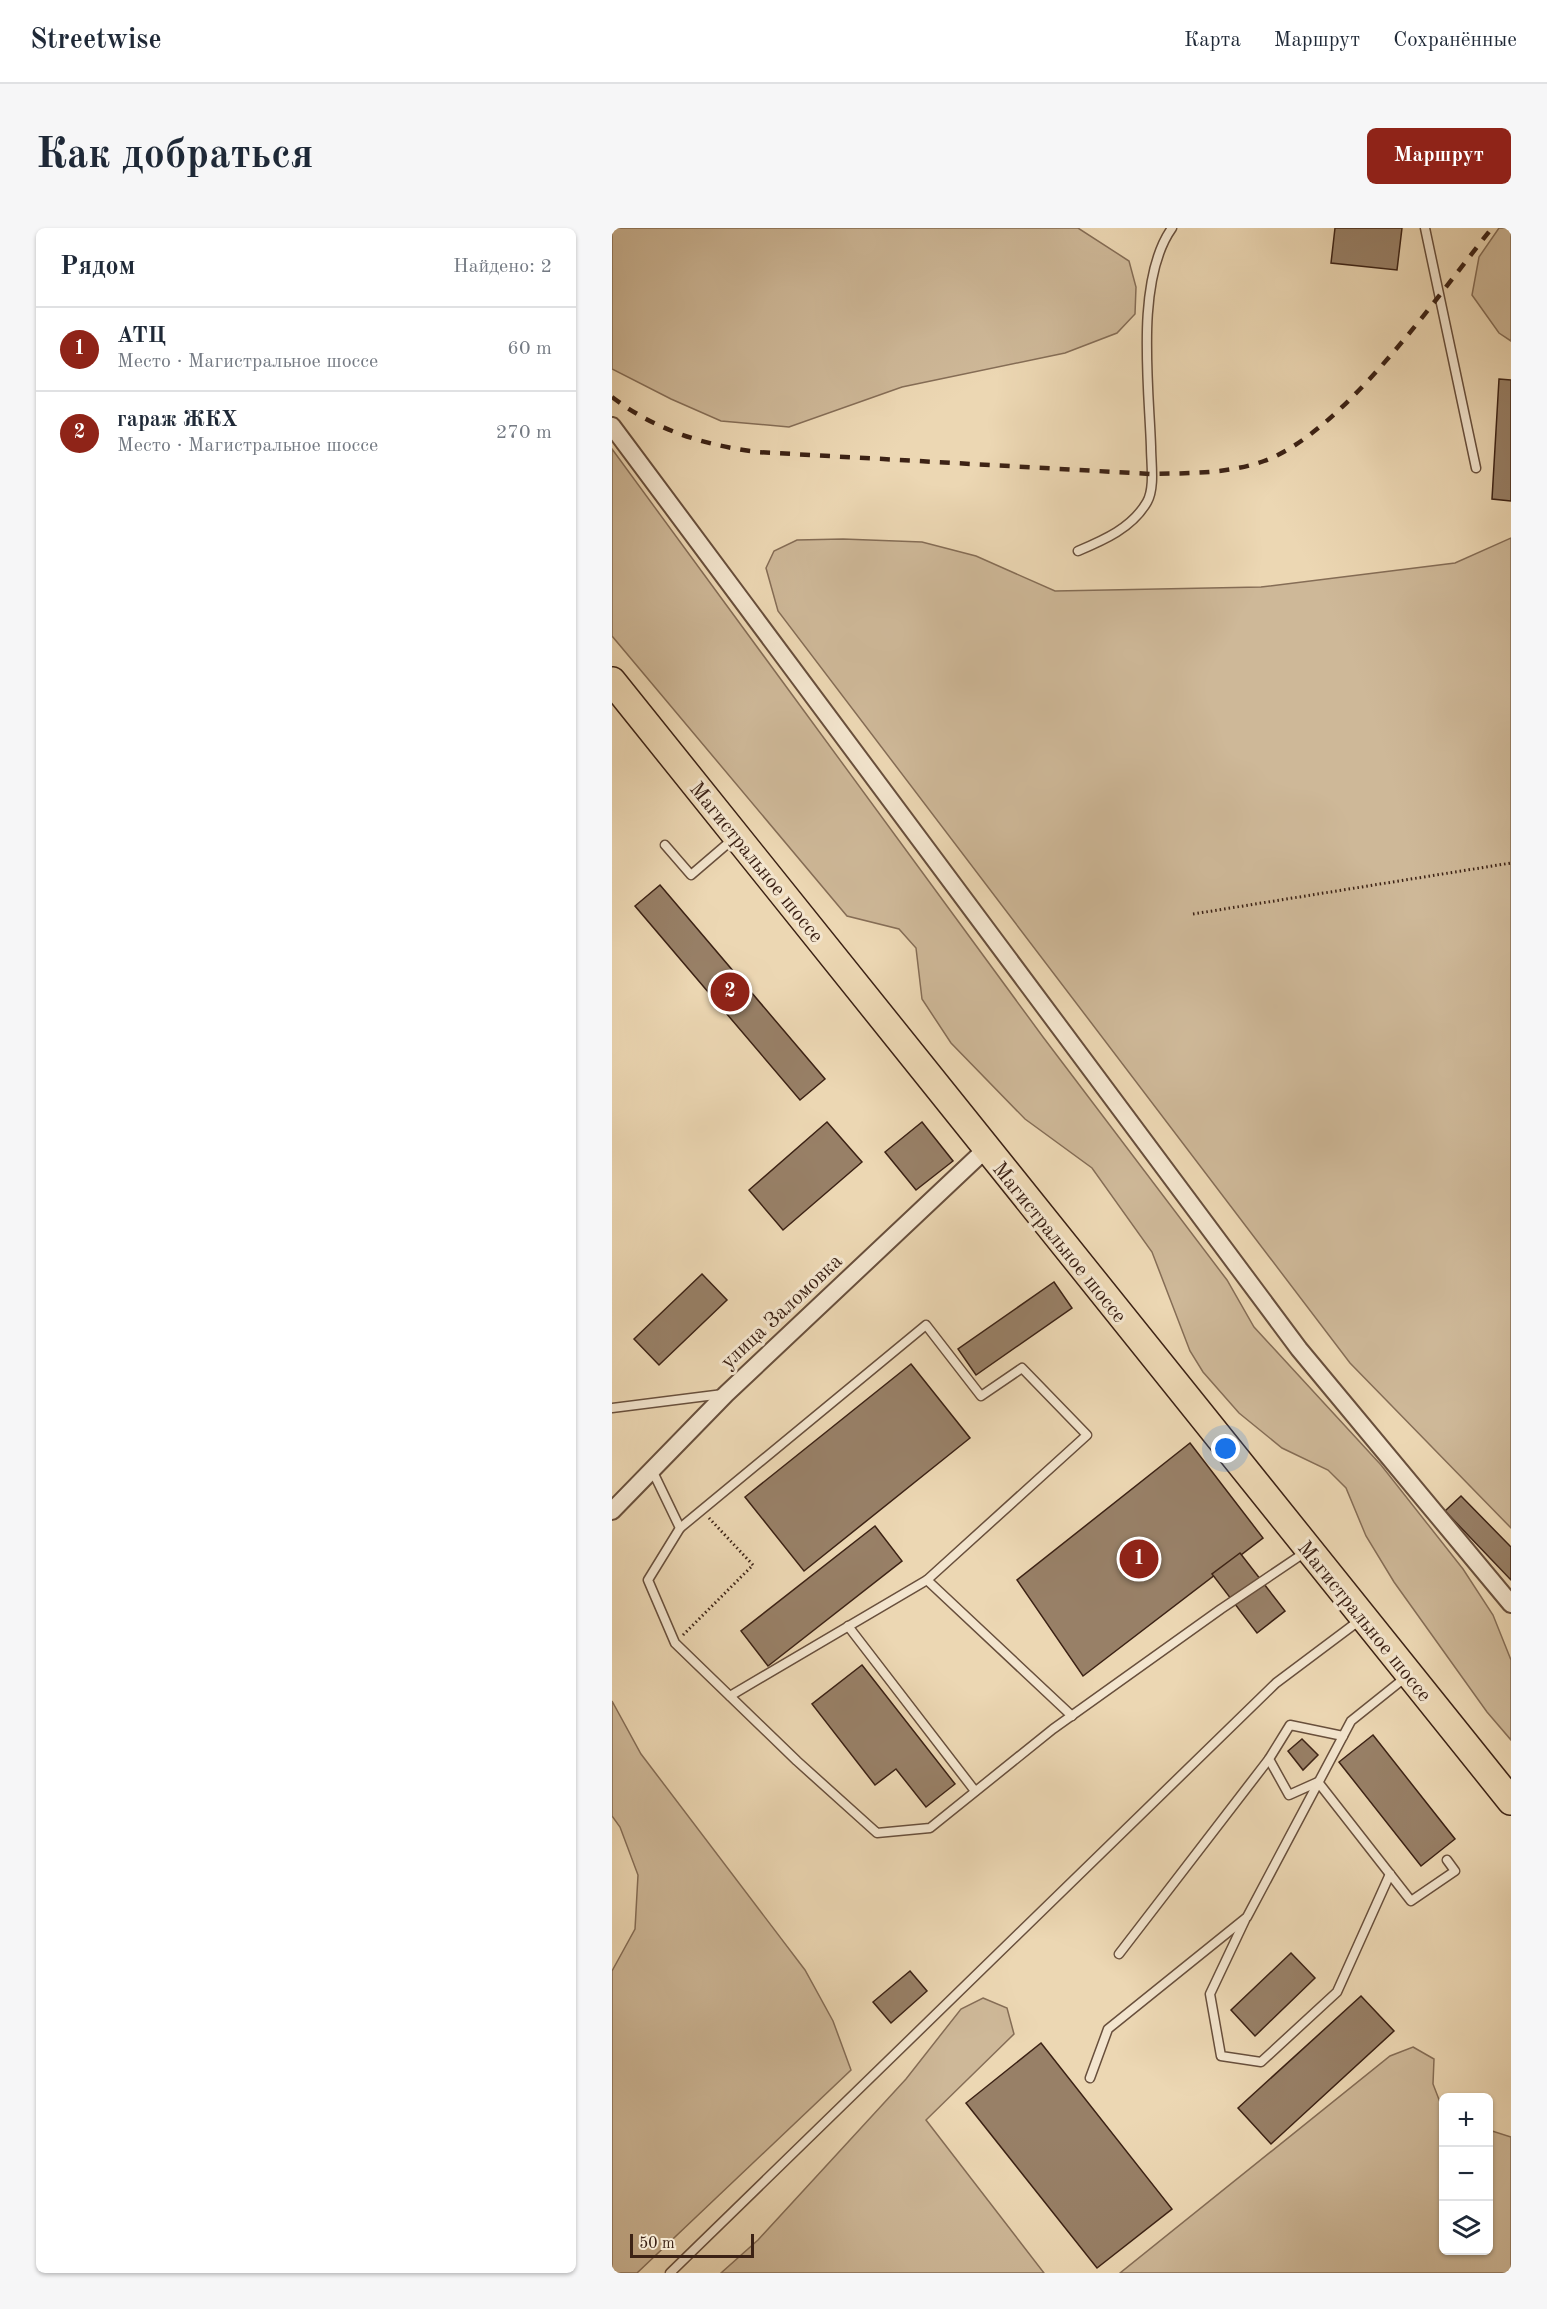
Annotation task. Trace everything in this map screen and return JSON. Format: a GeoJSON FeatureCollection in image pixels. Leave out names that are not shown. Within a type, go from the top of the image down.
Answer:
{"type":"FeatureCollection","features":[{"type":"Feature","properties":{"kind":"main road","name":"Магистральное шоссе"},"geometry":{"type":"LineString","coordinates":[[612,681],[1308,1551],[1511,1801]]}},
{"type":"Feature","properties":{"kind":"street"},"geometry":{"type":"LineString","coordinates":[[612,426],[1299,1349],[1511,1604]]}},
{"type":"Feature","properties":{"kind":"street","name":"улица Заломовка"},"geometry":{"type":"LineString","coordinates":[[612,1511],[653,1472],[726,1394],[986,1149]]}},
{"type":"Feature","properties":{"kind":"lane"},"geometry":{"type":"LineString","coordinates":[[1078,551],[1112,536],[1138,515],[1149,499],[1151,464],[1146,353],[1154,264],[1172,228]]}},
{"type":"Feature","properties":{"kind":"lane"},"geometry":{"type":"LineString","coordinates":[[1425,228],[1476,468]]}},
{"type":"Feature","properties":{"kind":"lane"},"geometry":{"type":"LineString","coordinates":[[665,845],[691,875],[736,836]]}},
{"type":"Feature","properties":{"kind":"lane"},"geometry":{"type":"LineString","coordinates":[[730,1696],[927,1580],[1087,1436],[1022,1368],[981,1396],[926,1325],[680,1528],[648,1580],[675,1643],[730,1696],[877,1833],[930,1828],[1072,1716],[1221,1609],[1308,1551]]}},
{"type":"Feature","properties":{"kind":"lane"},"geometry":{"type":"LineString","coordinates":[[612,1408],[726,1394]]}},
{"type":"Feature","properties":{"kind":"lane"},"geometry":{"type":"LineString","coordinates":[[653,1472],[680,1528]]}},
{"type":"Feature","properties":{"kind":"lane"},"geometry":{"type":"LineString","coordinates":[[927,1580],[1072,1716]]}},
{"type":"Feature","properties":{"kind":"lane"},"geometry":{"type":"LineString","coordinates":[[670,2273],[1276,1683],[1362,1618]]}},
{"type":"Feature","properties":{"kind":"lane"},"geometry":{"type":"LineString","coordinates":[[848,1626],[975,1791]]}},
{"type":"Feature","properties":{"kind":"lane"},"geometry":{"type":"LineString","coordinates":[[1390,1874],[1338,1992],[1261,2062],[1221,2056],[1210,1994],[1247,1917],[1351,1721],[1409,1675]]}},
{"type":"Feature","properties":{"kind":"lane"},"geometry":{"type":"LineString","coordinates":[[1119,1954],[1269,1759],[1290,1725],[1343,1736]]}},
{"type":"Feature","properties":{"kind":"lane"},"geometry":{"type":"LineString","coordinates":[[1269,1759],[1289,1795],[1318,1782]]}},
{"type":"Feature","properties":{"kind":"lane"},"geometry":{"type":"LineString","coordinates":[[1318,1782],[1411,1901],[1455,1871],[1447,1860]]}},
{"type":"Feature","properties":{"kind":"lane"},"geometry":{"type":"LineString","coordinates":[[1090,2078],[1108,2029],[1247,1917]]}},
{"type":"Feature","properties":{"kind":"path"},"geometry":{"type":"LineString","coordinates":[[1193,914],[1511,863]]}},
{"type":"Feature","properties":{"kind":"path"},"geometry":{"type":"LineString","coordinates":[[675,1643],[753,1565],[701,1510]]}},
{"type":"Feature","properties":{"kind":"shaded area"},"geometry":{"type":"Polygon","coordinates":[[[612,228],[1078,228],[1129,261],[1136,287],[1135,314],[1117,333],[1065,353],[902,387],[789,427],[721,421],[612,369],[612,228]]]}},
{"type":"Feature","properties":{"kind":"shaded area"},"geometry":{"type":"Polygon","coordinates":[[[1499,228],[1511,228],[1511,341],[1499,333],[1472,295],[1479,257],[1499,228]]]}},
{"type":"Feature","properties":{"kind":"shaded area"},"geometry":{"type":"Polygon","coordinates":[[[612,449],[1043,1037],[1227,1280],[1254,1327],[1381,1465],[1463,1569],[1493,1615],[1511,1660],[1511,1740],[1487,1712],[1394,1582],[1366,1536],[1346,1488],[1328,1470],[1282,1448],[1239,1413],[1203,1372],[1190,1351],[1152,1252],[1092,1168],[1025,1119],[951,1043],[922,999],[916,948],[899,929],[847,916],[612,636],[612,449]]]}},
{"type":"Feature","properties":{"kind":"shaded area"},"geometry":{"type":"Polygon","coordinates":[[[1511,538],[1511,1528],[1350,1363],[778,611],[766,568],[774,551],[797,540],[922,542],[976,556],[1055,591],[1261,587],[1455,563],[1511,538]]]}},
{"type":"Feature","properties":{"kind":"shaded area"},"geometry":{"type":"Polygon","coordinates":[[[612,1701],[641,1754],[805,1970],[833,2021],[851,2070],[637,2273],[612,2273],[612,1971],[635,1929],[638,1875],[620,1827],[612,1816],[612,1701]]]}},
{"type":"Feature","properties":{"kind":"shaded area"},"geometry":{"type":"Polygon","coordinates":[[[983,1998],[1007,2008],[1014,2034],[926,2120],[1044,2273],[721,2273],[758,2240],[906,2079],[961,2009],[983,1998]]]}},
{"type":"Feature","properties":{"kind":"shaded area"},"geometry":{"type":"Polygon","coordinates":[[[1413,2047],[1434,2059],[1433,2084],[1439,2100],[1439,2255],[1493,2255],[1493,2131],[1511,2137],[1511,2273],[1120,2273],[1390,2056],[1413,2047]]]}},
{"type":"Feature","properties":{"kind":"building"},"geometry":{"type":"Polygon","coordinates":[[[1335,228],[1402,228],[1397,270],[1331,263],[1335,228]]]}},
{"type":"Feature","properties":{"kind":"building"},"geometry":{"type":"Polygon","coordinates":[[[1499,379],[1511,380],[1511,501],[1492,499],[1499,379]]]}},
{"type":"Feature","properties":{"kind":"building"},"geometry":{"type":"Polygon","coordinates":[[[660,885],[825,1079],[800,1100],[635,906],[660,885]]]}},
{"type":"Feature","properties":{"kind":"building"},"geometry":{"type":"Polygon","coordinates":[[[827,1122],[862,1162],[783,1230],[749,1190],[827,1122]]]}},
{"type":"Feature","properties":{"kind":"building"},"geometry":{"type":"Polygon","coordinates":[[[922,1122],[953,1161],[916,1190],[885,1152],[922,1122]]]}},
{"type":"Feature","properties":{"kind":"building"},"geometry":{"type":"Polygon","coordinates":[[[702,1274],[727,1300],[659,1365],[634,1339],[702,1274]]]}},
{"type":"Feature","properties":{"kind":"building"},"geometry":{"type":"Polygon","coordinates":[[[1054,1282],[1072,1308],[976,1375],[958,1349],[1054,1282]]]}},
{"type":"Feature","properties":{"kind":"building"},"geometry":{"type":"Polygon","coordinates":[[[911,1364],[970,1438],[804,1571],[745,1497],[911,1364]]]}},
{"type":"Feature","properties":{"kind":"building"},"geometry":{"type":"Polygon","coordinates":[[[1190,1443],[1263,1538],[1083,1676],[1017,1580],[1190,1443]]]}},
{"type":"Feature","properties":{"kind":"building"},"geometry":{"type":"Polygon","coordinates":[[[1461,1496],[1511,1547],[1511,1580],[1445,1511],[1461,1496]]]}},
{"type":"Feature","properties":{"kind":"building"},"geometry":{"type":"Polygon","coordinates":[[[875,1526],[902,1561],[768,1666],[741,1631],[875,1526]]]}},
{"type":"Feature","properties":{"kind":"building"},"geometry":{"type":"Polygon","coordinates":[[[1240,1553],[1285,1611],[1257,1633],[1212,1574],[1240,1553]]]}},
{"type":"Feature","properties":{"kind":"building"},"geometry":{"type":"Polygon","coordinates":[[[862,1665],[955,1784],[926,1807],[896,1769],[875,1785],[812,1704],[862,1665]]]}},
{"type":"Feature","properties":{"kind":"building"},"geometry":{"type":"Polygon","coordinates":[[[1373,1735],[1455,1839],[1421,1866],[1339,1762],[1373,1735]]]}},
{"type":"Feature","properties":{"kind":"building"},"geometry":{"type":"Polygon","coordinates":[[[1302,1739],[1318,1755],[1303,1770],[1288,1751],[1302,1739]]]}},
{"type":"Feature","properties":{"kind":"building"},"geometry":{"type":"Polygon","coordinates":[[[1291,1953],[1315,1978],[1255,2036],[1231,2010],[1291,1953]]]}},
{"type":"Feature","properties":{"kind":"building"},"geometry":{"type":"Polygon","coordinates":[[[910,1971],[927,1991],[891,2023],[873,2002],[910,1971]]]}},
{"type":"Feature","properties":{"kind":"building"},"geometry":{"type":"Polygon","coordinates":[[[1361,1996],[1394,2031],[1271,2144],[1238,2108],[1361,1996]]]}},
{"type":"Feature","properties":{"kind":"building"},"geometry":{"type":"Polygon","coordinates":[[[1041,2043],[1172,2209],[1097,2268],[966,2103],[1041,2043]]]}},
{"type":"Feature","properties":{"kind":"railway"},"geometry":{"type":"LineString","coordinates":[[612,397],[645,419],[681,434],[718,445],[757,452],[1151,474],[1208,472],[1236,468],[1264,461],[1295,445],[1326,422],[1388,359],[1492,228]]}},
{"type":"Feature","properties":{"kind":"place","name":"гараж ЖКХ"},"geometry":{"type":"Point","coordinates":[730,992]}},
{"type":"Feature","properties":{"kind":"place","name":"АТЦ"},"geometry":{"type":"Point","coordinates":[1139,1559]}}]}
